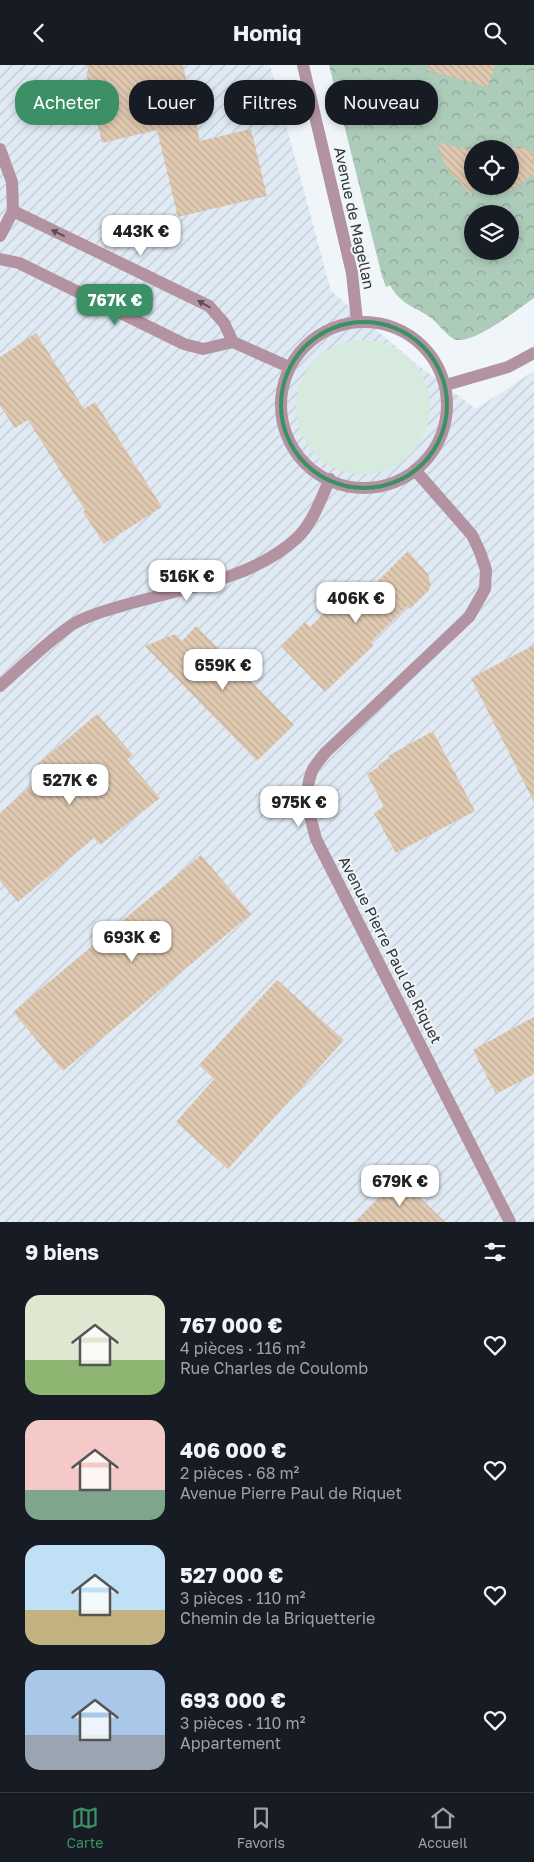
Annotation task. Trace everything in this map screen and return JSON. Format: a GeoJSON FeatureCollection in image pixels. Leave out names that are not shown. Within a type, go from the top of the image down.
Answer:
{"type":"FeatureCollection","features":[{"type":"Feature","properties":{"kind":"street","name":"Avenue de Magellan"},"geometry":{"type":"LineString","coordinates":[[303,65],[352,273],[357,321]]}},
{"type":"Feature","properties":{"kind":"street"},"geometry":{"type":"LineString","coordinates":[[0,149],[12,182],[13,211],[0,236]]}},
{"type":"Feature","properties":{"kind":"street"},"geometry":{"type":"LineString","coordinates":[[13,211],[209,306],[224,323],[233,341],[289,367]]}},
{"type":"Feature","properties":{"kind":"street"},"geometry":{"type":"LineString","coordinates":[[0,259],[19,263],[184,344],[202,349],[233,341]]}},
{"type":"Feature","properties":{"kind":"street"},"geometry":{"type":"LineString","coordinates":[[357,321],[396,327],[428,350],[446,385],[447,421],[436,448],[421,466],[399,481],[356,488],[315,473],[289,443],[280,405],[289,367],[317,335],[357,321]]}},
{"type":"Feature","properties":{"kind":"street"},"geometry":{"type":"LineString","coordinates":[[446,385],[508,367],[534,353]]}},
{"type":"Feature","properties":{"kind":"street","name":"Avenue Pierre Paul de Riquet"},"geometry":{"type":"LineString","coordinates":[[415,470],[472,535],[486,570],[485,589],[468,617],[325,753],[313,769],[308,789],[308,808],[316,839],[510,1222]]}},
{"type":"Feature","properties":{"kind":"street"},"geometry":{"type":"LineString","coordinates":[[0,686],[74,623],[126,604],[227,577],[254,566],[276,553],[298,537],[306,526],[330,479]]}},
{"type":"Feature","properties":{"kind":"highlighted area"},"geometry":{"type":"Polygon","coordinates":[[[357,321],[396,327],[428,350],[446,385],[447,421],[436,448],[421,466],[399,481],[356,488],[315,473],[289,443],[280,405],[289,367],[317,335],[357,321]]]}},
{"type":"Feature","properties":{"kind":"shaded area"},"geometry":{"type":"Polygon","coordinates":[[[0,65],[270,65],[274,80],[224,80],[224,125],[286,125],[331,291],[414,362],[476,409],[534,371],[534,1222],[0,1222],[0,65]]]}},
{"type":"Feature","properties":{"kind":"green space"},"geometry":{"type":"Polygon","coordinates":[[[329,65],[534,65],[534,298],[486,331],[475,336],[457,340],[451,337],[431,318],[399,297],[390,285],[386,287],[344,125],[438,125],[438,80],[333,80],[329,65]]]}},
{"type":"Feature","properties":{"kind":"green space"},"geometry":{"type":"Polygon","coordinates":[[[363,340],[389,345],[410,360],[425,381],[430,407],[425,433],[410,454],[389,469],[363,474],[337,469],[316,454],[301,433],[296,407],[301,381],[316,360],[337,345],[363,340]]]}},
{"type":"Feature","properties":{"kind":"building"},"geometry":{"type":"Polygon","coordinates":[[[87,65],[183,65],[186,80],[129,80],[129,125],[196,125],[200,141],[251,129],[267,196],[178,217],[157,130],[102,143],[98,125],[119,125],[119,80],[88,80],[86,72],[88,71],[87,65]]]}},
{"type":"Feature","properties":{"kind":"building"},"geometry":{"type":"Polygon","coordinates":[[[428,65],[495,65],[488,87],[427,70],[428,65]]]}},
{"type":"Feature","properties":{"kind":"building"},"geometry":{"type":"Polygon","coordinates":[[[437,142],[464,149],[464,187],[451,173],[443,160],[437,142]]]}},
{"type":"Feature","properties":{"kind":"building"},"geometry":{"type":"Polygon","coordinates":[[[519,148],[529,149],[533,153],[534,174],[519,185],[519,148]]]}},
{"type":"Feature","properties":{"kind":"building"},"geometry":{"type":"Polygon","coordinates":[[[36,333],[84,409],[95,402],[162,507],[104,544],[83,512],[85,510],[28,420],[15,428],[0,406],[0,357],[36,333]]]}},
{"type":"Feature","properties":{"kind":"building"},"geometry":{"type":"Polygon","coordinates":[[[408,551],[428,574],[431,584],[429,590],[410,609],[407,606],[371,642],[374,645],[325,692],[281,646],[305,622],[310,627],[333,604],[344,614],[408,551]]]}},
{"type":"Feature","properties":{"kind":"building"},"geometry":{"type":"Polygon","coordinates":[[[196,626],[294,725],[257,761],[145,646],[175,634],[182,641],[196,626]]]}},
{"type":"Feature","properties":{"kind":"building"},"geometry":{"type":"Polygon","coordinates":[[[534,645],[534,802],[471,678],[534,645]]]}},
{"type":"Feature","properties":{"kind":"building"},"geometry":{"type":"Polygon","coordinates":[[[97,714],[133,755],[127,760],[160,798],[100,845],[94,838],[18,902],[0,881],[0,813],[41,777],[33,768],[97,714]]]}},
{"type":"Feature","properties":{"kind":"building"},"geometry":{"type":"Polygon","coordinates":[[[433,731],[475,811],[396,853],[374,813],[384,807],[367,774],[379,767],[378,765],[389,758],[388,756],[433,731]]]}},
{"type":"Feature","properties":{"kind":"building"},"geometry":{"type":"Polygon","coordinates":[[[201,855],[251,914],[63,1071],[13,1012],[201,855]]]}},
{"type":"Feature","properties":{"kind":"building"},"geometry":{"type":"Polygon","coordinates":[[[277,980],[344,1040],[228,1169],[176,1122],[214,1079],[199,1065],[277,980]]]}},
{"type":"Feature","properties":{"kind":"building"},"geometry":{"type":"Polygon","coordinates":[[[534,1017],[534,1074],[496,1094],[473,1050],[534,1017]]]}},
{"type":"Feature","properties":{"kind":"building"},"geometry":{"type":"Polygon","coordinates":[[[399,1177],[445,1222],[355,1222],[399,1177]]]}}]}
